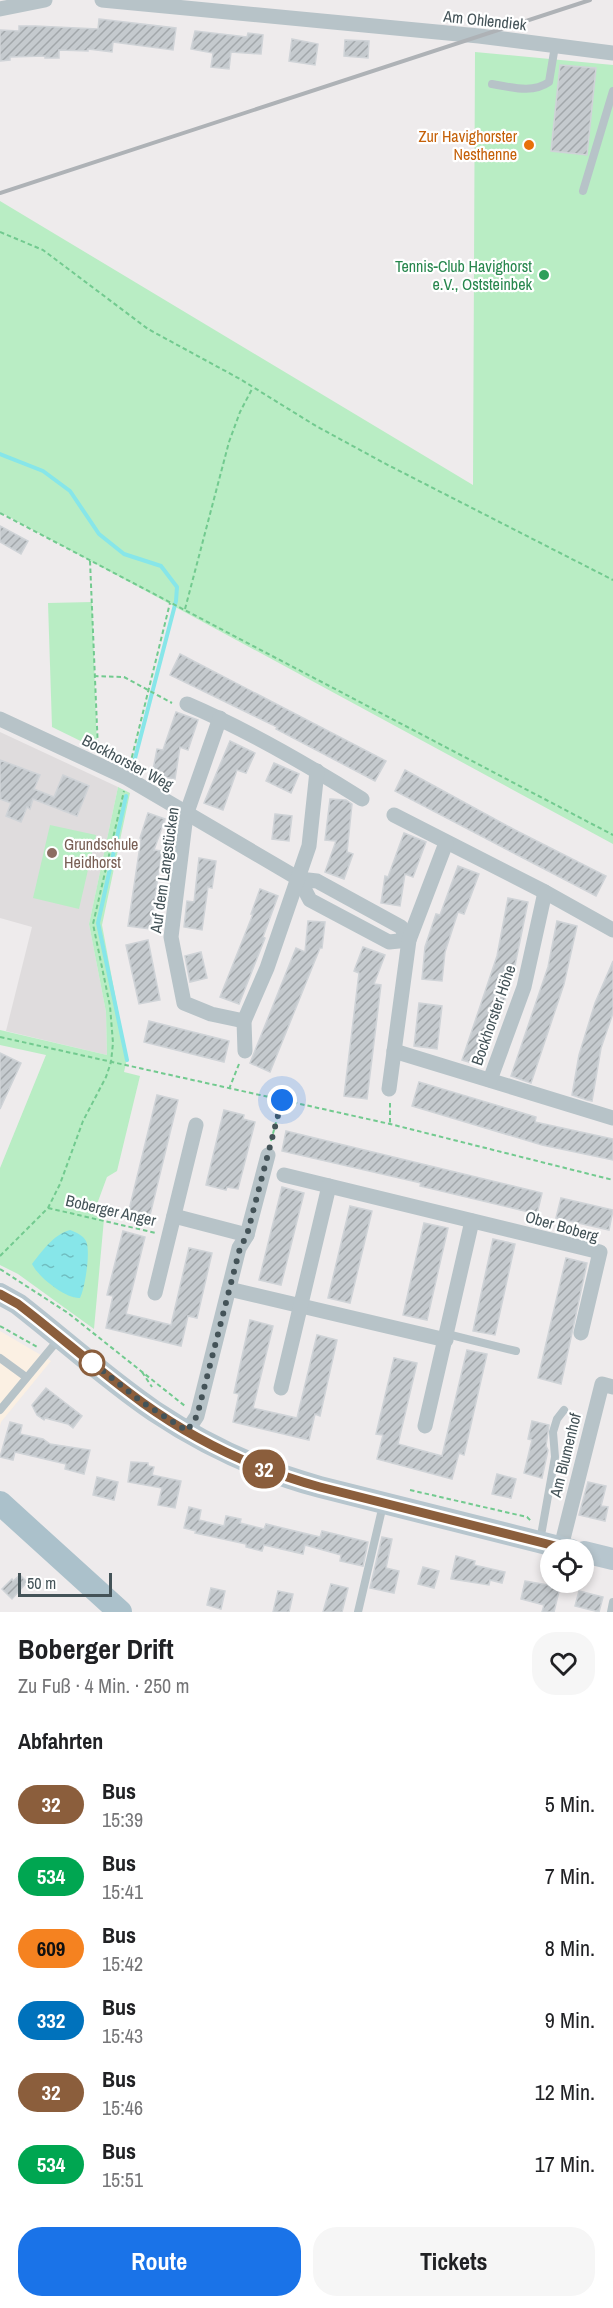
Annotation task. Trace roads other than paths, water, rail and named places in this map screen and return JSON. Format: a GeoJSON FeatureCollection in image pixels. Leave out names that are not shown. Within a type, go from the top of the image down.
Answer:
{"type":"FeatureCollection","features":[{"type":"Feature","properties":{"kind":"main road"},"geometry":{"type":"LineString","coordinates":[[0,1294],[18,1304],[142,1402],[192,1424],[270,1472],[383,1504],[540,1539]]}},
{"type":"Feature","properties":{"kind":"main road"},"geometry":{"type":"LineString","coordinates":[[0,1503],[120,1612]]}},
{"type":"Feature","properties":{"kind":"main road"},"geometry":{"type":"LineString","coordinates":[[594,1554],[613,1559]]}},
{"type":"Feature","properties":{"kind":"street"},"geometry":{"type":"LineString","coordinates":[[0,9],[45,0]]}},
{"type":"Feature","properties":{"kind":"street","name":"Am Ohlendiek"},"geometry":{"type":"LineString","coordinates":[[102,0],[479,36],[613,53]]}},
{"type":"Feature","properties":{"kind":"street"},"geometry":{"type":"LineString","coordinates":[[188,704],[220,718],[317,771],[362,799]]}},
{"type":"Feature","properties":{"kind":"street","name":"Auf dem Langstücken"},"geometry":{"type":"LineString","coordinates":[[220,718],[186,815],[171,937],[184,1003],[210,1014],[244,1020]]}},
{"type":"Feature","properties":{"kind":"street","name":"Bockhorster Weg"},"geometry":{"type":"LineString","coordinates":[[0,719],[127,778],[186,815],[299,879],[310,900],[388,942],[409,940]]}},
{"type":"Feature","properties":{"kind":"street"},"geometry":{"type":"LineString","coordinates":[[245,1051],[244,1020],[267,968],[309,846],[317,771]]}},
{"type":"Feature","properties":{"kind":"street"},"geometry":{"type":"LineString","coordinates":[[394,815],[545,892],[613,930]]}},
{"type":"Feature","properties":{"kind":"street"},"geometry":{"type":"LineString","coordinates":[[389,1089],[409,940],[446,843]]}},
{"type":"Feature","properties":{"kind":"street","name":"Bockhorster Höhe"},"geometry":{"type":"LineString","coordinates":[[490,1080],[524,987],[545,892]]}},
{"type":"Feature","properties":{"kind":"street","name":"Bockhorster Höhe"},"geometry":{"type":"LineString","coordinates":[[394,1051],[490,1080],[612,1112]]}},
{"type":"Feature","properties":{"kind":"street"},"geometry":{"type":"LineString","coordinates":[[155,1293],[196,1125]]}},
{"type":"Feature","properties":{"kind":"street"},"geometry":{"type":"LineString","coordinates":[[192,1424],[268,1155]]}},
{"type":"Feature","properties":{"kind":"street","name":"Ober Boberg"},"geometry":{"type":"LineString","coordinates":[[284,1175],[600,1252],[581,1333]]}},
{"type":"Feature","properties":{"kind":"street"},"geometry":{"type":"LineString","coordinates":[[281,1388],[329,1186]]}},
{"type":"Feature","properties":{"kind":"street"},"geometry":{"type":"LineString","coordinates":[[174,1216],[247,1235]]}},
{"type":"Feature","properties":{"kind":"street"},"geometry":{"type":"LineString","coordinates":[[425,1426],[472,1221]]}},
{"type":"Feature","properties":{"kind":"street"},"geometry":{"type":"LineString","coordinates":[[229,1289],[446,1337]]}},
{"type":"Feature","properties":{"kind":"street","name":"Am Blumenhof"},"geometry":{"type":"LineString","coordinates":[[554,1539],[602,1384],[613,1387]]}},
{"type":"Feature","properties":{"kind":"lane"},"geometry":{"type":"LineString","coordinates":[[492,84],[530,89],[542,87],[549,82],[555,46]]}},
{"type":"Feature","properties":{"kind":"lane"},"geometry":{"type":"LineString","coordinates":[[583,190],[613,91]]}},
{"type":"Feature","properties":{"kind":"lane"},"geometry":{"type":"LineString","coordinates":[[0,1410],[60,1337]]}},
{"type":"Feature","properties":{"kind":"lane"},"geometry":{"type":"LineString","coordinates":[[446,1337],[516,1351]]}},
{"type":"Feature","properties":{"kind":"lane"},"geometry":{"type":"LineString","coordinates":[[0,1358],[26,1377]]}},
{"type":"Feature","properties":{"kind":"lane"},"geometry":{"type":"LineString","coordinates":[[553,1539],[555,1457],[553,1432],[556,1419],[564,1410]]}},
{"type":"Feature","properties":{"kind":"lane"},"geometry":{"type":"LineString","coordinates":[[358,1612],[383,1504]]}},
{"type":"Feature","properties":{"kind":"lane"},"geometry":{"type":"LineString","coordinates":[[611,1612],[613,1602]]}},
{"type":"Feature","properties":{"kind":"water"},"geometry":{"type":"Polygon","coordinates":[[[70,1230],[83,1237],[87,1246],[87,1270],[80,1298],[67,1295],[53,1286],[40,1275],[32,1264],[53,1239],[70,1230]]]}},
{"type":"Feature","properties":{"kind":"waterway"},"geometry":{"type":"LineString","coordinates":[[0,454],[43,471],[70,491],[99,534],[124,554],[161,566],[177,587],[176,601],[133,766]]}},
{"type":"Feature","properties":{"kind":"waterway"},"geometry":{"type":"LineString","coordinates":[[126,796],[98,923],[127,1060]]}},
{"type":"Feature","properties":{"kind":"railway"},"geometry":{"type":"LineString","coordinates":[[0,193],[590,0]]}},
{"type":"Feature","properties":{"kind":"place","name":"Zur Havighorster Nesthenne"},"geometry":{"type":"Point","coordinates":[529,145]}},
{"type":"Feature","properties":{"kind":"place","name":"Tennis-Club Havighorst e.V., Oststeinbek"},"geometry":{"type":"Point","coordinates":[544,275]}},
{"type":"Feature","properties":{"kind":"place","name":"Grundschule Heidhorst"},"geometry":{"type":"Point","coordinates":[52,853]}}]}
